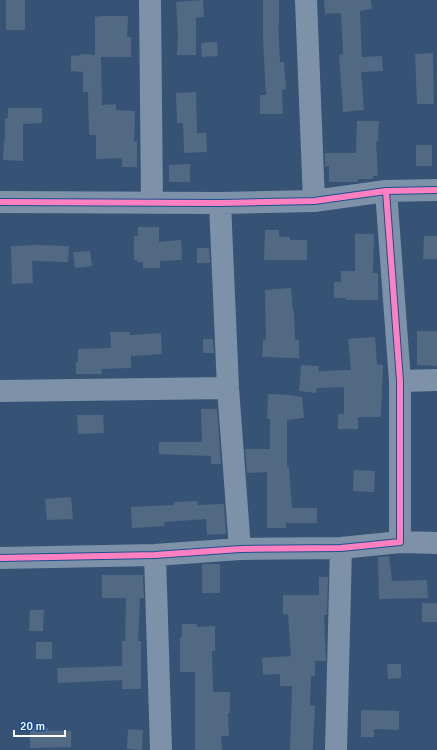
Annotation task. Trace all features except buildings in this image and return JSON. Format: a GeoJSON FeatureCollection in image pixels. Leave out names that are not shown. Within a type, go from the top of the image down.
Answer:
{"type":"FeatureCollection","features":[{"type":"Feature","properties":{"kind":"street"},"geometry":{"type":"LineString","coordinates":[[150,0],[152,203]]}},
{"type":"Feature","properties":{"kind":"street"},"geometry":{"type":"LineString","coordinates":[[306,0],[314,201]]}},
{"type":"Feature","properties":{"kind":"street"},"geometry":{"type":"LineString","coordinates":[[0,202],[220,203],[314,201],[386,191],[437,190]]}},
{"type":"Feature","properties":{"kind":"street"},"geometry":{"type":"LineString","coordinates":[[386,191],[400,381],[400,542]]}},
{"type":"Feature","properties":{"kind":"street"},"geometry":{"type":"LineString","coordinates":[[220,203],[228,388],[240,549]]}},
{"type":"Feature","properties":{"kind":"street"},"geometry":{"type":"LineString","coordinates":[[400,381],[437,380]]}},
{"type":"Feature","properties":{"kind":"street"},"geometry":{"type":"LineString","coordinates":[[0,391],[228,388]]}},
{"type":"Feature","properties":{"kind":"street"},"geometry":{"type":"LineString","coordinates":[[0,558],[155,556],[240,549],[341,548],[400,542],[437,542]]}},
{"type":"Feature","properties":{"kind":"street"},"geometry":{"type":"LineString","coordinates":[[336,750],[341,548]]}},
{"type":"Feature","properties":{"kind":"street"},"geometry":{"type":"LineString","coordinates":[[155,556],[161,750]]}},
{"type":"Feature","properties":{"kind":"cycle path"},"geometry":{"type":"LineString","coordinates":[[0,202],[220,203],[314,201],[386,191],[437,190]]}},
{"type":"Feature","properties":{"kind":"cycle path"},"geometry":{"type":"LineString","coordinates":[[0,558],[155,555],[240,549],[341,548],[400,542],[400,381],[386,191]]}}]}
